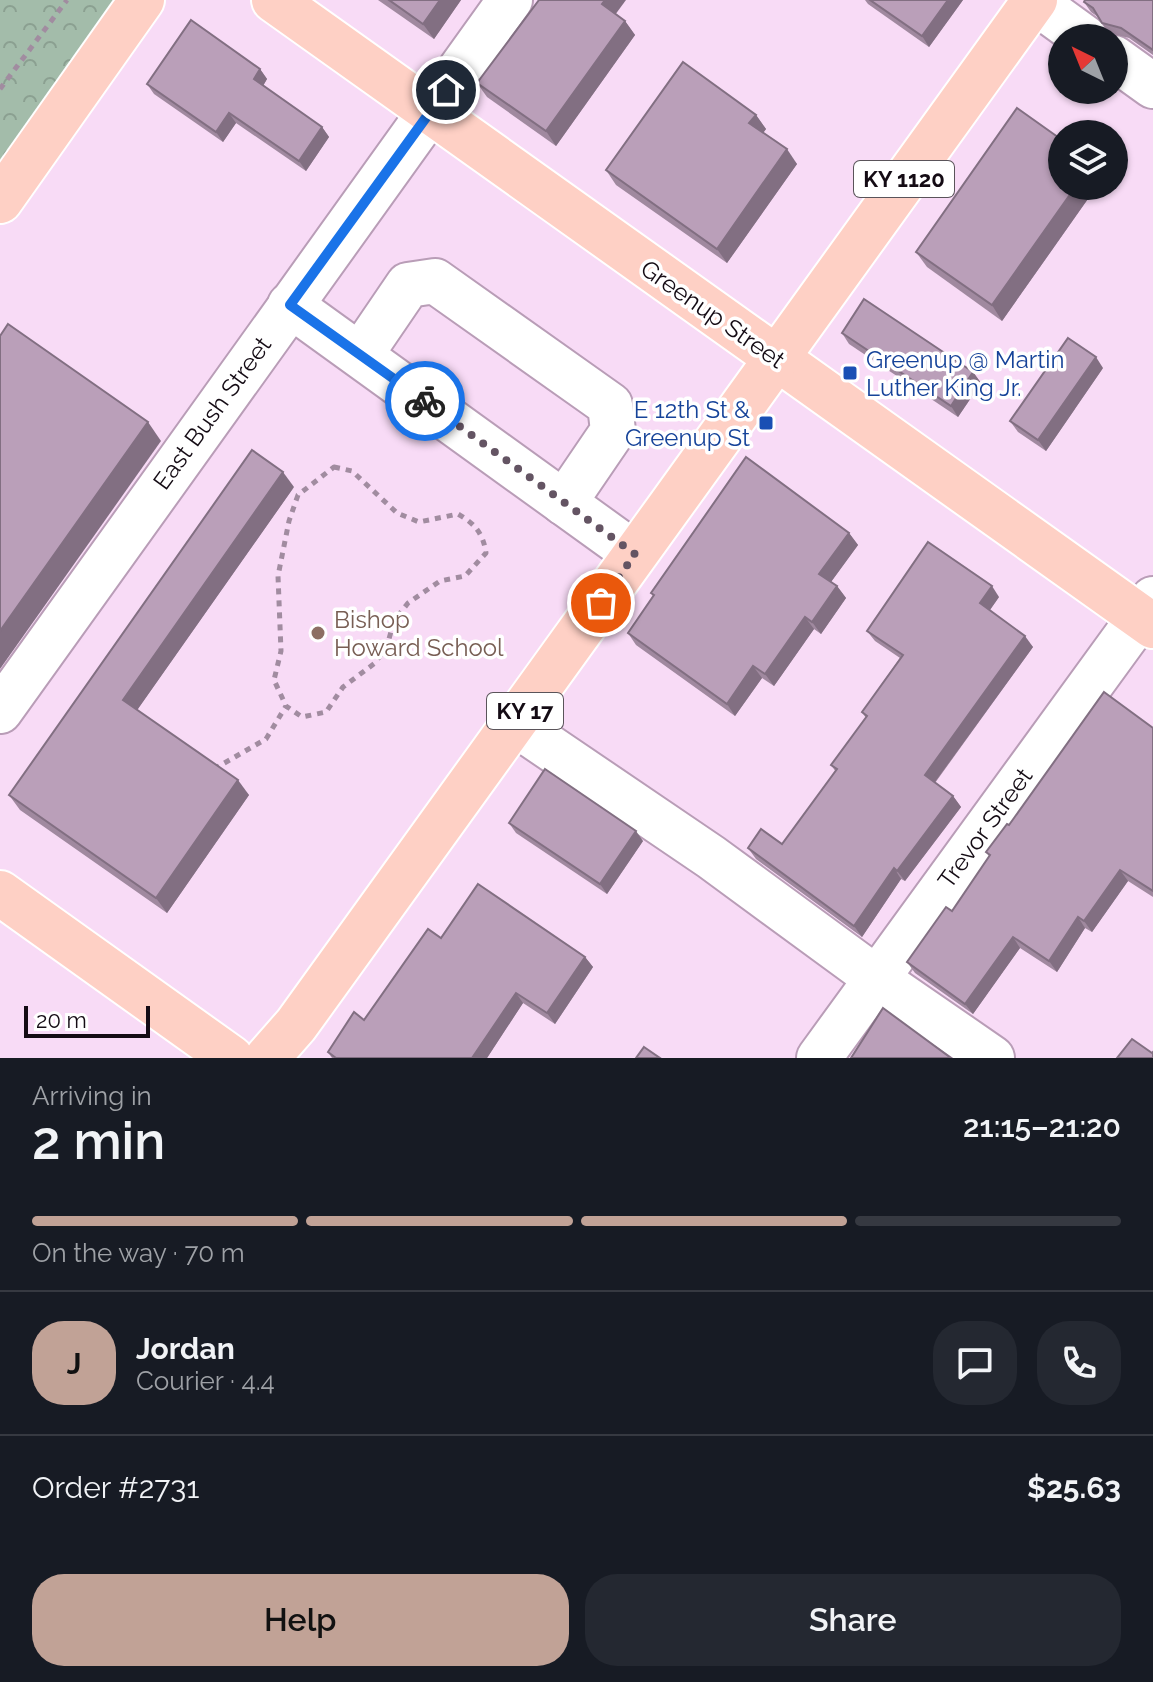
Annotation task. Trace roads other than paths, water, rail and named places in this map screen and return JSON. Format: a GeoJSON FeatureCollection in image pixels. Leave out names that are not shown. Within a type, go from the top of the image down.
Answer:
{"type":"FeatureCollection","features":[{"type":"Feature","properties":{"kind":"main road"},"geometry":{"type":"LineString","coordinates":[[0,201],[142,0]]}},
{"type":"Feature","properties":{"kind":"main road","name":"Greenup Street"},"geometry":{"type":"LineString","coordinates":[[274,0],[774,358],[1149,614]]}},
{"type":"Feature","properties":{"kind":"main road","name":"KY 1120"},"geometry":{"type":"LineString","coordinates":[[774,358],[1034,1]]}},
{"type":"Feature","properties":{"kind":"main road","name":"KY 17"},"geometry":{"type":"LineString","coordinates":[[267,1058],[296,1025],[515,724],[774,358]]}},
{"type":"Feature","properties":{"kind":"main road"},"geometry":{"type":"LineString","coordinates":[[0,893],[231,1058]]}},
{"type":"Feature","properties":{"kind":"street","name":"East Bush Street"},"geometry":{"type":"LineString","coordinates":[[0,711],[510,0]]}},
{"type":"Feature","properties":{"kind":"street"},"geometry":{"type":"LineString","coordinates":[[1034,1],[1066,24]]}},
{"type":"Feature","properties":{"kind":"street"},"geometry":{"type":"LineString","coordinates":[[1128,68],[1153,86]]}},
{"type":"Feature","properties":{"kind":"street"},"geometry":{"type":"LineString","coordinates":[[361,354],[408,285],[435,281],[610,405],[613,431],[564,503]]}},
{"type":"Feature","properties":{"kind":"street"},"geometry":{"type":"LineString","coordinates":[[290,305],[635,554]]}},
{"type":"Feature","properties":{"kind":"street","name":"Trevor Street"},"geometry":{"type":"LineString","coordinates":[[819,1058],[1149,614]]}},
{"type":"Feature","properties":{"kind":"street"},"geometry":{"type":"LineString","coordinates":[[515,724],[711,857],[876,978],[992,1058]]}},
{"type":"Feature","properties":{"kind":"place","name":"Greenup @ Martin Luther King Jr."},"geometry":{"type":"Point","coordinates":[850,373]}},
{"type":"Feature","properties":{"kind":"place","name":"E 12th St & Greenup St"},"geometry":{"type":"Point","coordinates":[766,423]}},
{"type":"Feature","properties":{"kind":"place","name":"Bishop Howard School"},"geometry":{"type":"Point","coordinates":[318,633]}}]}
